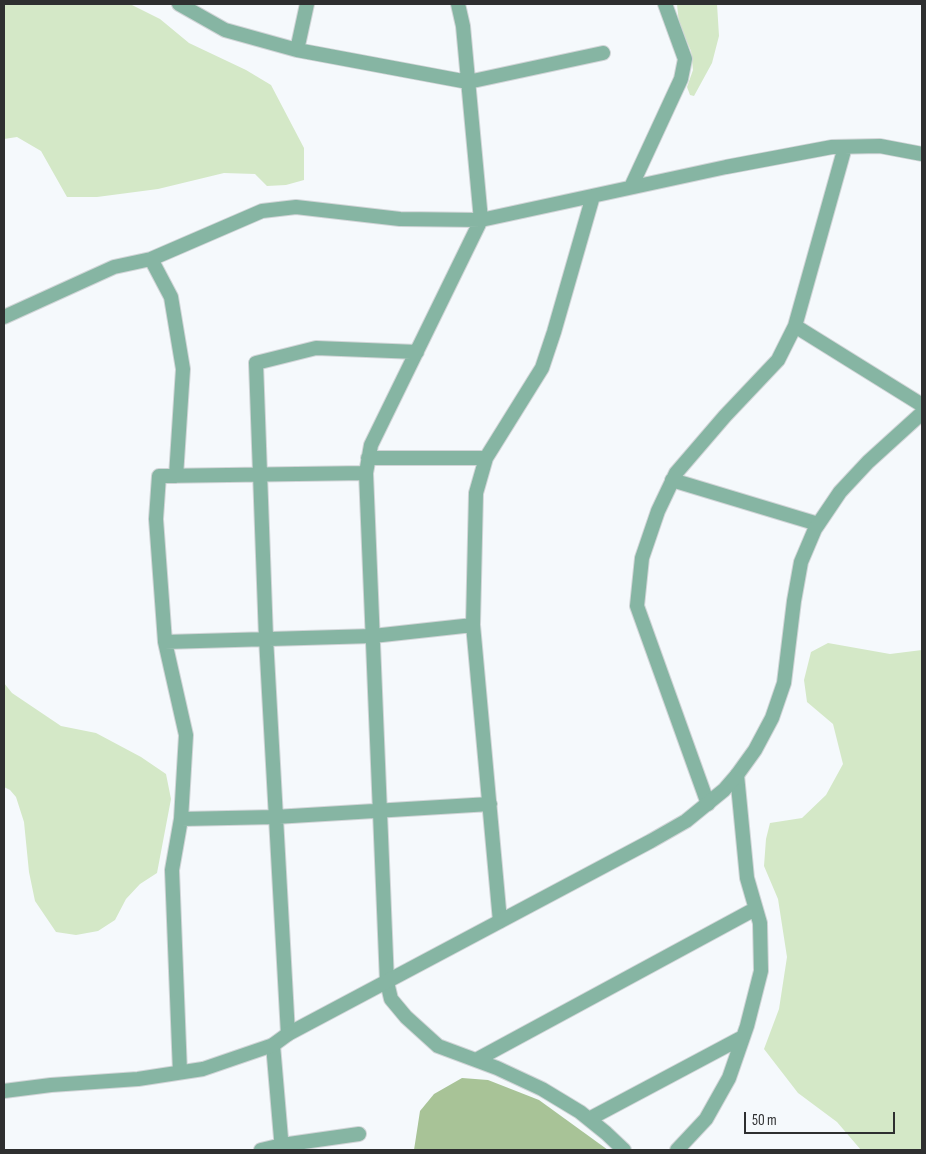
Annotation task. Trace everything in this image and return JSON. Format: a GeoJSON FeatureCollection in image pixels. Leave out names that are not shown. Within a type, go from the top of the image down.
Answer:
{"type":"FeatureCollection","features":[{"type":"Feature","properties":{"kind":"street"},"geometry":{"type":"LineString","coordinates":[[178,4],[225,30],[297,50],[468,82],[603,53]]}},
{"type":"Feature","properties":{"kind":"street"},"geometry":{"type":"LineString","coordinates":[[297,50],[307,4]]}},
{"type":"Feature","properties":{"kind":"street"},"geometry":{"type":"LineString","coordinates":[[458,4],[468,82],[481,220],[371,445],[366,473],[388,982],[391,999],[406,1017],[438,1046],[476,1060],[542,1089],[580,1112],[624,1150]]}},
{"type":"Feature","properties":{"kind":"street"},"geometry":{"type":"LineString","coordinates":[[631,187],[682,79],[685,59],[665,4]]}},
{"type":"Feature","properties":{"kind":"street"},"geometry":{"type":"LineString","coordinates":[[4,317],[114,267],[151,259],[262,211],[296,207],[400,219],[481,220],[726,167],[832,147],[880,146],[922,154]]}},
{"type":"Feature","properties":{"kind":"street"},"geometry":{"type":"LineString","coordinates":[[708,804],[636,606],[642,558],[658,510],[676,473],[725,416],[778,360],[795,326],[845,147]]}},
{"type":"Feature","properties":{"kind":"street"},"geometry":{"type":"LineString","coordinates":[[500,921],[473,625],[476,493],[486,458],[542,368],[593,196]]}},
{"type":"Feature","properties":{"kind":"street"},"geometry":{"type":"LineString","coordinates":[[151,259],[171,297],[183,369],[176,476]]}},
{"type":"Feature","properties":{"kind":"street"},"geometry":{"type":"LineString","coordinates":[[795,326],[922,405]]}},
{"type":"Feature","properties":{"kind":"street"},"geometry":{"type":"LineString","coordinates":[[288,1034],[266,638],[256,363],[316,348],[416,352]]}},
{"type":"Feature","properties":{"kind":"street"},"geometry":{"type":"LineString","coordinates":[[4,1091],[51,1085],[138,1079],[203,1069],[273,1045],[288,1034],[651,841],[708,804],[724,790],[755,750],[779,701],[784,683],[794,601],[801,562],[818,524],[840,492],[883,448],[922,413]]}},
{"type":"Feature","properties":{"kind":"street"},"geometry":{"type":"LineString","coordinates":[[368,458],[486,458]]}},
{"type":"Feature","properties":{"kind":"street"},"geometry":{"type":"LineString","coordinates":[[180,1072],[172,870],[181,819],[186,735],[165,642],[156,519],[159,476],[366,473]]}},
{"type":"Feature","properties":{"kind":"street"},"geometry":{"type":"LineString","coordinates":[[672,480],[818,524]]}},
{"type":"Feature","properties":{"kind":"street"},"geometry":{"type":"LineString","coordinates":[[165,642],[373,636],[473,625]]}},
{"type":"Feature","properties":{"kind":"street"},"geometry":{"type":"LineString","coordinates":[[677,1150],[706,1120],[729,1078],[743,1037],[761,971],[760,923],[747,878],[736,775]]}},
{"type":"Feature","properties":{"kind":"street"},"geometry":{"type":"LineString","coordinates":[[181,819],[275,817],[490,804]]}},
{"type":"Feature","properties":{"kind":"street"},"geometry":{"type":"LineString","coordinates":[[476,1060],[755,909]]}},
{"type":"Feature","properties":{"kind":"street"},"geometry":{"type":"LineString","coordinates":[[589,1119],[743,1037]]}},
{"type":"Feature","properties":{"kind":"street"},"geometry":{"type":"LineString","coordinates":[[273,1045],[282,1148]]}},
{"type":"Feature","properties":{"kind":"street"},"geometry":{"type":"LineString","coordinates":[[261,1150],[359,1134]]}},
{"type":"Feature","properties":{"kind":"green space"},"geometry":{"type":"Polygon","coordinates":[[[4,4],[130,4],[160,19],[189,43],[246,70],[271,85],[304,148],[304,180],[286,185],[267,186],[255,174],[224,173],[158,189],[97,197],[67,197],[41,151],[17,137],[4,139],[4,4]]]}},
{"type":"Feature","properties":{"kind":"green space"},"geometry":{"type":"Polygon","coordinates":[[[677,4],[717,4],[719,36],[712,63],[694,96],[690,95],[687,87],[693,70],[691,51],[679,24],[677,4]]]}},
{"type":"Feature","properties":{"kind":"green space"},"geometry":{"type":"Polygon","coordinates":[[[828,643],[890,654],[922,650],[922,1150],[861,1150],[837,1122],[798,1093],[764,1049],[779,1009],[787,957],[778,899],[764,866],[766,839],[770,823],[802,818],[826,795],[843,764],[833,724],[807,702],[804,680],[811,652],[828,643]]]}},
{"type":"Feature","properties":{"kind":"green space"},"geometry":{"type":"Polygon","coordinates":[[[4,683],[12,693],[61,726],[96,733],[141,757],[166,774],[171,799],[157,873],[140,884],[126,899],[115,920],[98,931],[76,935],[56,932],[35,901],[29,872],[24,822],[16,797],[10,790],[4,787],[4,683]]]}},
{"type":"Feature","properties":{"kind":"green space"},"geometry":{"type":"Polygon","coordinates":[[[462,1078],[488,1080],[539,1100],[608,1150],[414,1150],[420,1111],[434,1094],[462,1078]]]}}]}
